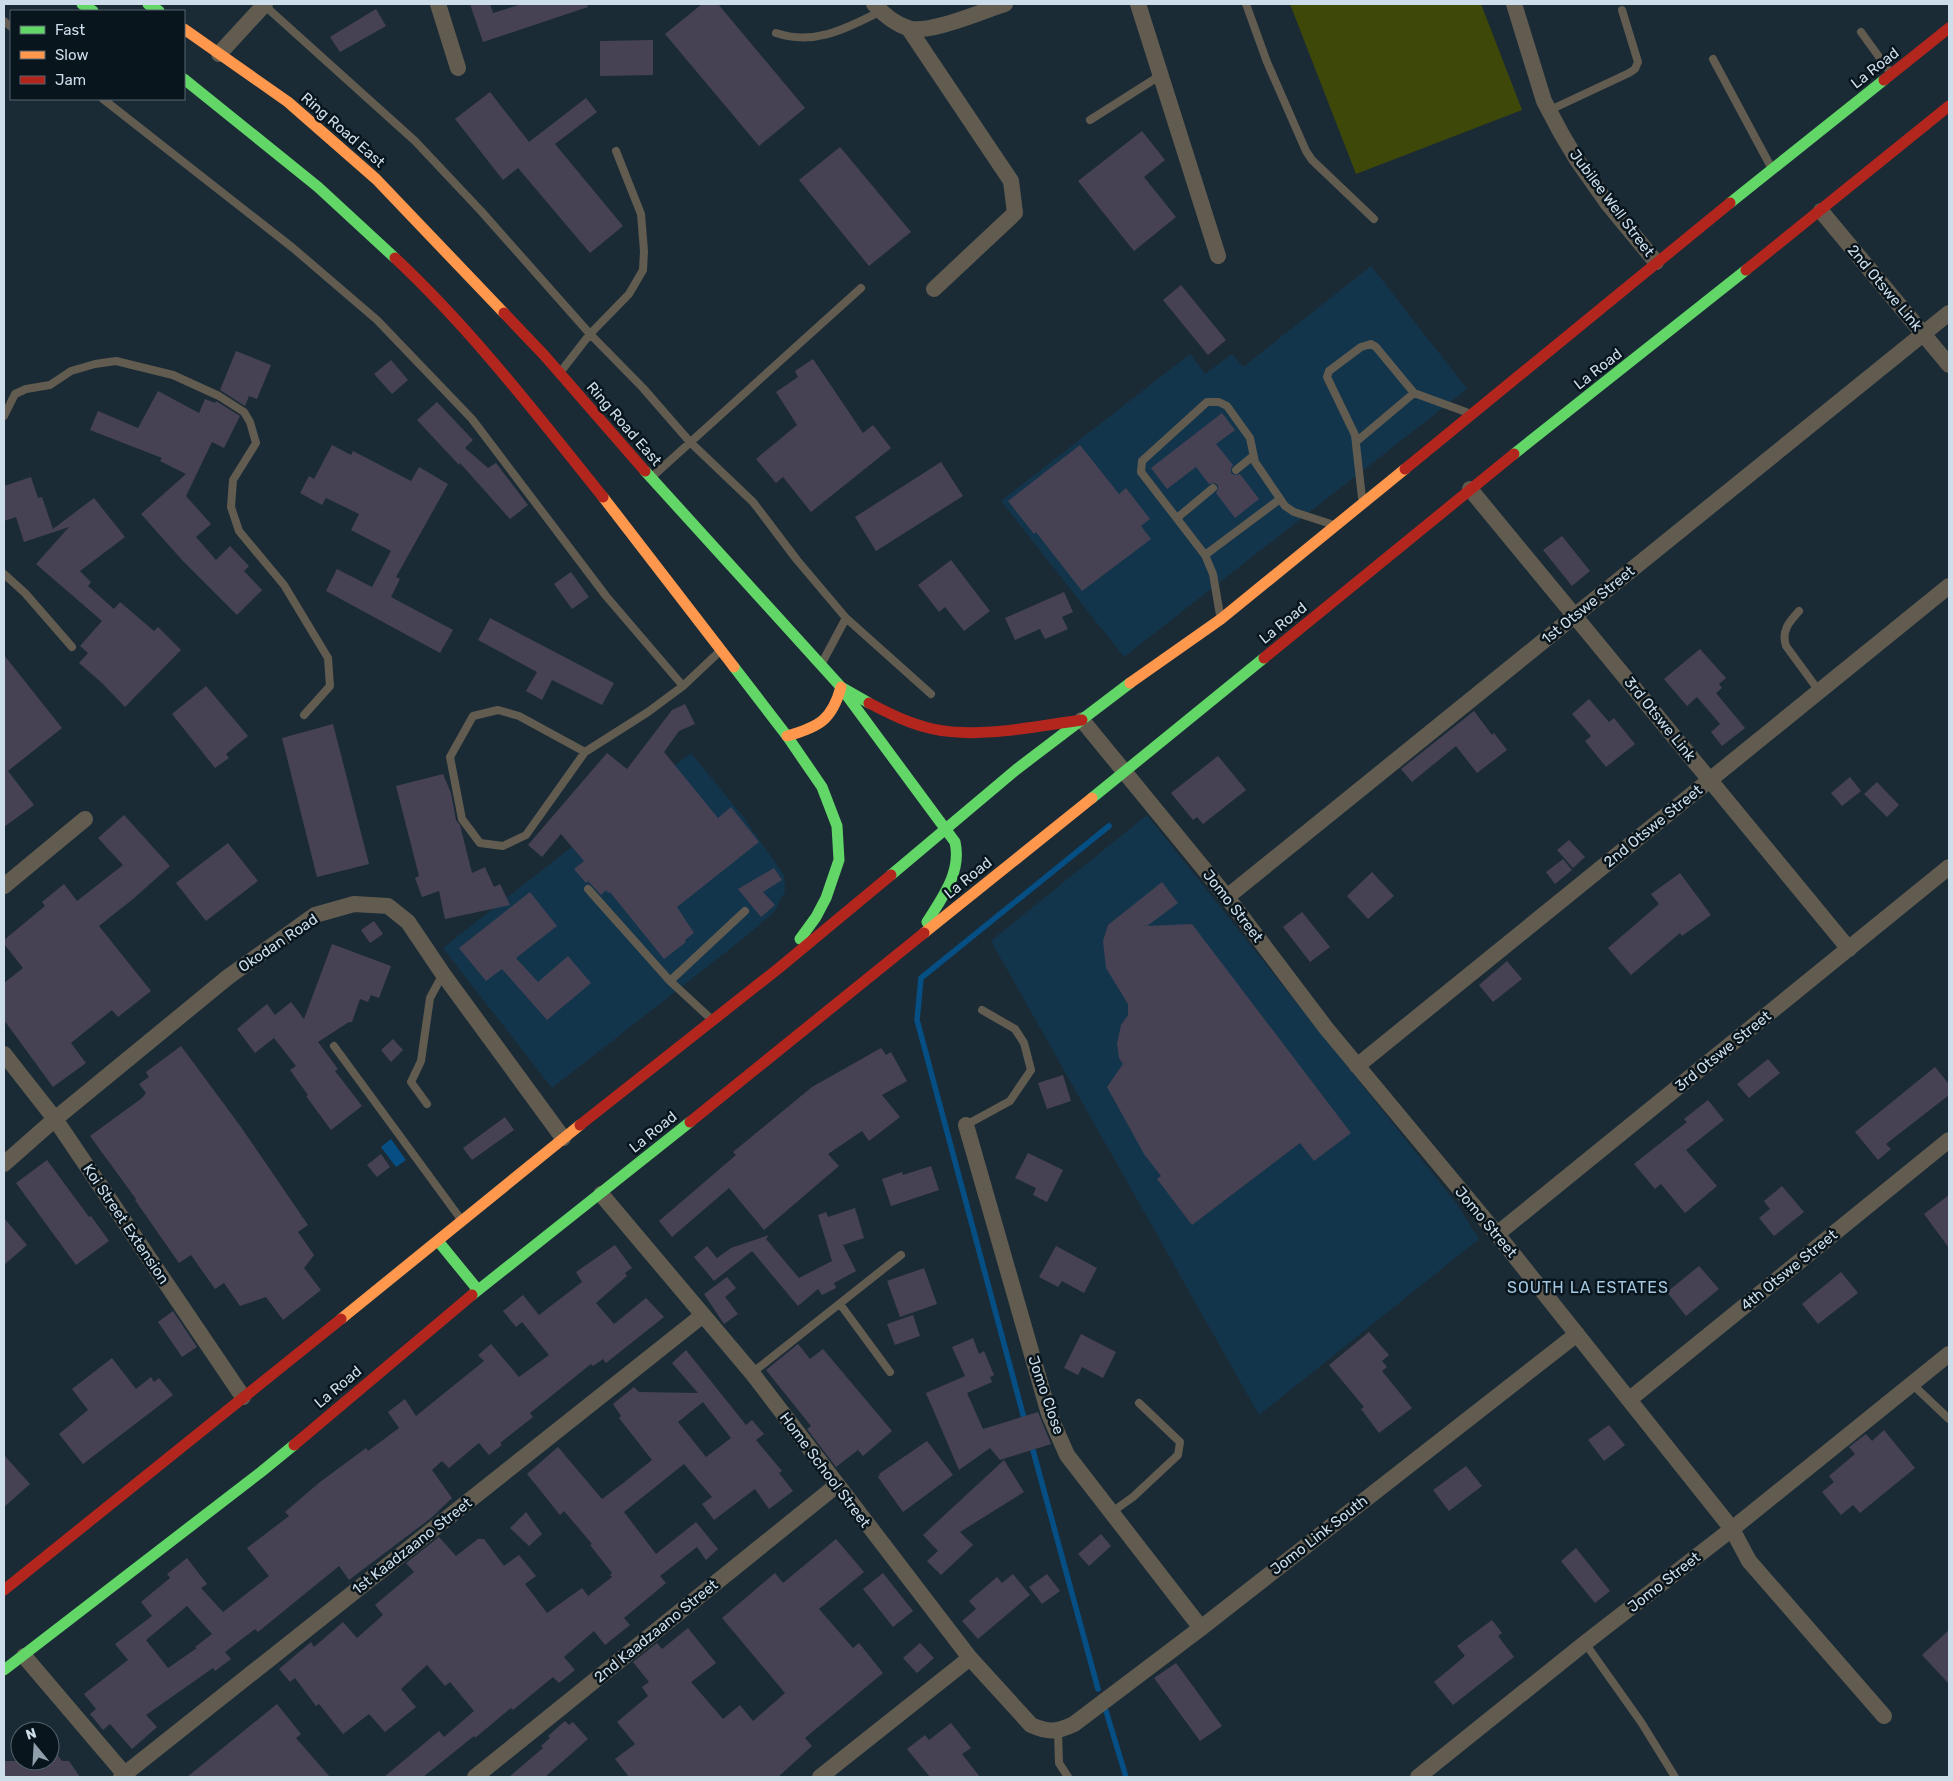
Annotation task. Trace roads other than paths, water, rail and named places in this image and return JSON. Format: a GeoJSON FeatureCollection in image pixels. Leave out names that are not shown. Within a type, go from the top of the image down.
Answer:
{"type":"FeatureCollection","features":[{"type":"Feature","properties":{"kind":"main road","name":"La Road"},"geometry":{"type":"LineString","coordinates":[[1471,414],[1656,262],[1949,28]]}},
{"type":"Feature","properties":{"kind":"main road","name":"Ring Road East"},"geometry":{"type":"LineString","coordinates":[[185,30],[288,102],[376,179],[560,374],[651,478],[841,687],[896,717],[934,729],[969,732],[1008,730],[1082,720]]}},
{"type":"Feature","properties":{"kind":"main road"},"geometry":{"type":"LineString","coordinates":[[185,80],[318,187],[422,283],[487,354],[634,535],[722,649],[822,787],[837,826],[839,860],[826,898],[816,917],[779,968]]}},
{"type":"Feature","properties":{"kind":"main road","name":"La Road"},"geometry":{"type":"LineString","coordinates":[[4,1670],[261,1472],[478,1290],[601,1194],[1327,608],[1470,489],[1821,211],[1949,106]]}},
{"type":"Feature","properties":{"kind":"main road"},"geometry":{"type":"LineString","coordinates":[[4,1590],[463,1221],[563,1138],[779,968],[1017,769],[1221,619],[1471,414]]}},
{"type":"Feature","properties":{"kind":"main road"},"geometry":{"type":"LineString","coordinates":[[786,736],[807,730],[824,721],[833,711],[841,687]]}},
{"type":"Feature","properties":{"kind":"main road"},"geometry":{"type":"LineString","coordinates":[[841,687],[944,830],[955,841],[957,864],[945,892],[918,938]]}},
{"type":"Feature","properties":{"kind":"main road"},"geometry":{"type":"LineString","coordinates":[[438,1241],[478,1290]]}},
{"type":"Feature","properties":{"kind":"street"},"geometry":{"type":"LineString","coordinates":[[219,54],[264,4]]}},
{"type":"Feature","properties":{"kind":"street"},"geometry":{"type":"LineString","coordinates":[[438,4],[458,68]]}},
{"type":"Feature","properties":{"kind":"street"},"geometry":{"type":"LineString","coordinates":[[909,29],[934,28],[1005,4]]}},
{"type":"Feature","properties":{"kind":"street"},"geometry":{"type":"LineString","coordinates":[[1138,4],[1218,256]]}},
{"type":"Feature","properties":{"kind":"street","name":"Jubilee Well Street"},"geometry":{"type":"LineString","coordinates":[[1514,4],[1544,101],[1577,160],[1608,204],[1656,262]]}},
{"type":"Feature","properties":{"kind":"street"},"geometry":{"type":"LineString","coordinates":[[878,8],[909,29],[1012,181],[1014,213],[934,290]]}},
{"type":"Feature","properties":{"kind":"street","name":"2nd Otswe Link"},"geometry":{"type":"LineString","coordinates":[[1821,211],[1949,365]]}},
{"type":"Feature","properties":{"kind":"street","name":"1st Otswe Street"},"geometry":{"type":"LineString","coordinates":[[1227,897],[1949,313]]}},
{"type":"Feature","properties":{"kind":"street","name":"3rd Otswe Link"},"geometry":{"type":"LineString","coordinates":[[1470,489],[1849,948]]}},
{"type":"Feature","properties":{"kind":"street","name":"2nd Otswe Street"},"geometry":{"type":"LineString","coordinates":[[1357,1066],[1949,586]]}},
{"type":"Feature","properties":{"kind":"street","name":"Jomo Street"},"geometry":{"type":"LineString","coordinates":[[1082,720],[1227,897],[1357,1066],[1497,1234],[1732,1529],[1585,1643],[1418,1777]]}},
{"type":"Feature","properties":{"kind":"street"},"geometry":{"type":"LineString","coordinates":[[4,886],[85,819]]}},
{"type":"Feature","properties":{"kind":"street","name":"3rd Otswe Street"},"geometry":{"type":"LineString","coordinates":[[1497,1234],[1949,867]]}},
{"type":"Feature","properties":{"kind":"street","name":"Okodan Road"},"geometry":{"type":"LineString","coordinates":[[4,1164],[55,1119],[228,977],[315,915],[354,904],[388,906],[408,922],[443,974],[563,1138]]}},
{"type":"Feature","properties":{"kind":"street","name":"Koi Street Extension"},"geometry":{"type":"LineString","coordinates":[[4,1054],[55,1119],[243,1397]]}},
{"type":"Feature","properties":{"kind":"street","name":"Jomo Close"},"geometry":{"type":"LineString","coordinates":[[966,1125],[1050,1414],[1067,1454],[1201,1628]]}},
{"type":"Feature","properties":{"kind":"street","name":"4th Otswe Street"},"geometry":{"type":"LineString","coordinates":[[1630,1399],[1949,1140]]}},
{"type":"Feature","properties":{"kind":"street","name":"Home School Street"},"geometry":{"type":"LineString","coordinates":[[601,1194],[752,1373],[970,1658],[1031,1725],[1042,1730],[1058,1731]]}},
{"type":"Feature","properties":{"kind":"street","name":"1st Kaadzaano Street"},"geometry":{"type":"LineString","coordinates":[[124,1776],[703,1315]]}},
{"type":"Feature","properties":{"kind":"street","name":"Jomo Link South"},"geometry":{"type":"LineString","coordinates":[[1058,1731],[1074,1724],[1201,1628],[1577,1334]]}},
{"type":"Feature","properties":{"kind":"street"},"geometry":{"type":"LineString","coordinates":[[1884,1716],[1750,1561],[1732,1529],[1949,1354]]}},
{"type":"Feature","properties":{"kind":"street","name":"2nd Kaadzaano Street"},"geometry":{"type":"LineString","coordinates":[[475,1777],[837,1485]]}},
{"type":"Feature","properties":{"kind":"street"},"geometry":{"type":"LineString","coordinates":[[24,1656],[124,1776]]}},
{"type":"Feature","properties":{"kind":"street"},"geometry":{"type":"LineString","coordinates":[[820,1777],[970,1658]]}},
{"type":"Feature","properties":{"kind":"lane"},"geometry":{"type":"LineString","coordinates":[[264,4],[415,141],[482,211],[590,334],[690,442],[752,502],[797,560],[846,618],[930,694]]}},
{"type":"Feature","properties":{"kind":"lane"},"geometry":{"type":"LineString","coordinates":[[1246,4],[1268,62],[1306,150],[1318,166],[1374,219]]}},
{"type":"Feature","properties":{"kind":"lane"},"geometry":{"type":"LineString","coordinates":[[776,33],[801,39],[821,37],[846,29],[878,8]]}},
{"type":"Feature","properties":{"kind":"lane"},"geometry":{"type":"LineString","coordinates":[[1550,110],[1629,73],[1635,68],[1638,62],[1622,10]]}},
{"type":"Feature","properties":{"kind":"lane"},"geometry":{"type":"LineString","coordinates":[[1861,32],[1891,74]]}},
{"type":"Feature","properties":{"kind":"lane"},"geometry":{"type":"LineString","coordinates":[[1712,58],[1772,169]]}},
{"type":"Feature","properties":{"kind":"lane"},"geometry":{"type":"LineString","coordinates":[[1090,120],[1161,75]]}},
{"type":"Feature","properties":{"kind":"lane"},"geometry":{"type":"LineString","coordinates":[[104,100],[293,248],[377,320],[472,419],[606,596],[684,686]]}},
{"type":"Feature","properties":{"kind":"lane"},"geometry":{"type":"LineString","coordinates":[[560,374],[590,334],[629,294],[643,270],[644,251],[641,214],[616,151]]}},
{"type":"Feature","properties":{"kind":"lane"},"geometry":{"type":"LineString","coordinates":[[651,478],[861,288]]}},
{"type":"Feature","properties":{"kind":"lane"},"geometry":{"type":"LineString","coordinates":[[1363,503],[1357,440],[1354,430],[1327,377],[1329,372],[1360,347],[1371,344],[1376,347],[1414,393],[1471,414]]}},
{"type":"Feature","properties":{"kind":"lane"},"geometry":{"type":"LineString","coordinates":[[4,416],[15,394],[26,389],[50,385],[71,372],[95,364],[116,361],[174,375],[219,396],[244,412],[250,422],[256,443],[233,480],[231,507],[239,531],[284,585],[328,658],[330,686],[304,715]]}},
{"type":"Feature","properties":{"kind":"lane"},"geometry":{"type":"LineString","coordinates":[[1357,440],[1414,393]]}},
{"type":"Feature","properties":{"kind":"lane"},"geometry":{"type":"LineString","coordinates":[[1221,619],[1213,574],[1205,555],[1142,472],[1140,466],[1142,461],[1207,402],[1219,402],[1227,406],[1250,438],[1253,456],[1289,510],[1335,526]]}},
{"type":"Feature","properties":{"kind":"lane"},"geometry":{"type":"LineString","coordinates":[[1236,470],[1253,456]]}},
{"type":"Feature","properties":{"kind":"lane"},"geometry":{"type":"LineString","coordinates":[[1177,518],[1213,488]]}},
{"type":"Feature","properties":{"kind":"lane"},"geometry":{"type":"LineString","coordinates":[[1205,555],[1280,499]]}},
{"type":"Feature","properties":{"kind":"lane"},"geometry":{"type":"LineString","coordinates":[[4,574],[25,593],[72,647]]}},
{"type":"Feature","properties":{"kind":"lane"},"geometry":{"type":"LineString","coordinates":[[1799,611],[1787,624],[1784,638],[1786,646],[1819,691]]}},
{"type":"Feature","properties":{"kind":"lane"},"geometry":{"type":"LineString","coordinates":[[821,665],[846,618]]}},
{"type":"Feature","properties":{"kind":"lane"},"geometry":{"type":"LineString","coordinates":[[586,752],[519,716],[498,710],[473,716],[450,757],[462,819],[480,843],[503,846],[526,835],[586,752],[684,686],[722,649]]}},
{"type":"Feature","properties":{"kind":"lane"},"geometry":{"type":"LineString","coordinates":[[588,889],[670,981],[713,1021]]}},
{"type":"Feature","properties":{"kind":"lane"},"geometry":{"type":"LineString","coordinates":[[670,981],[745,911]]}},
{"type":"Feature","properties":{"kind":"lane"},"geometry":{"type":"LineString","coordinates":[[427,1104],[411,1082],[421,1062],[430,998],[443,974]]}},
{"type":"Feature","properties":{"kind":"lane"},"geometry":{"type":"LineString","coordinates":[[966,1125],[1010,1101],[1031,1070],[1024,1043],[1015,1029],[982,1010]]}},
{"type":"Feature","properties":{"kind":"lane"},"geometry":{"type":"LineString","coordinates":[[334,1046],[463,1221]]}},
{"type":"Feature","properties":{"kind":"lane"},"geometry":{"type":"LineString","coordinates":[[752,1373],[901,1255]]}},
{"type":"Feature","properties":{"kind":"lane"},"geometry":{"type":"LineString","coordinates":[[840,1304],[890,1372]]}},
{"type":"Feature","properties":{"kind":"lane"},"geometry":{"type":"LineString","coordinates":[[1912,1384],[1949,1419]]}},
{"type":"Feature","properties":{"kind":"lane"},"geometry":{"type":"LineString","coordinates":[[1112,1512],[1133,1497],[1178,1455],[1180,1442],[1139,1403]]}},
{"type":"Feature","properties":{"kind":"lane"},"geometry":{"type":"LineString","coordinates":[[1585,1643],[1641,1722],[1675,1777]]}},
{"type":"Feature","properties":{"kind":"lane"},"geometry":{"type":"LineString","coordinates":[[1058,1731],[1059,1763],[1068,1777]]}},
{"type":"Feature","properties":{"kind":"water"},"geometry":{"type":"Polygon","coordinates":[[[391,1139],[406,1160],[396,1167],[381,1147],[391,1139]]]}},
{"type":"Feature","properties":{"kind":"waterway"},"geometry":{"type":"LineString","coordinates":[[1025,1422],[917,1020],[921,978],[1109,826]]}},
{"type":"Feature","properties":{"kind":"waterway"},"geometry":{"type":"LineString","coordinates":[[1031,1443],[1098,1689]]}},
{"type":"Feature","properties":{"kind":"waterway"},"geometry":{"type":"LineString","coordinates":[[1106,1711],[1126,1777]]}},
{"type":"Feature","properties":{"kind":"district","name":"SOUTH LA ESTATES"},"geometry":{"type":"Point","coordinates":[1588,1287]}}]}
